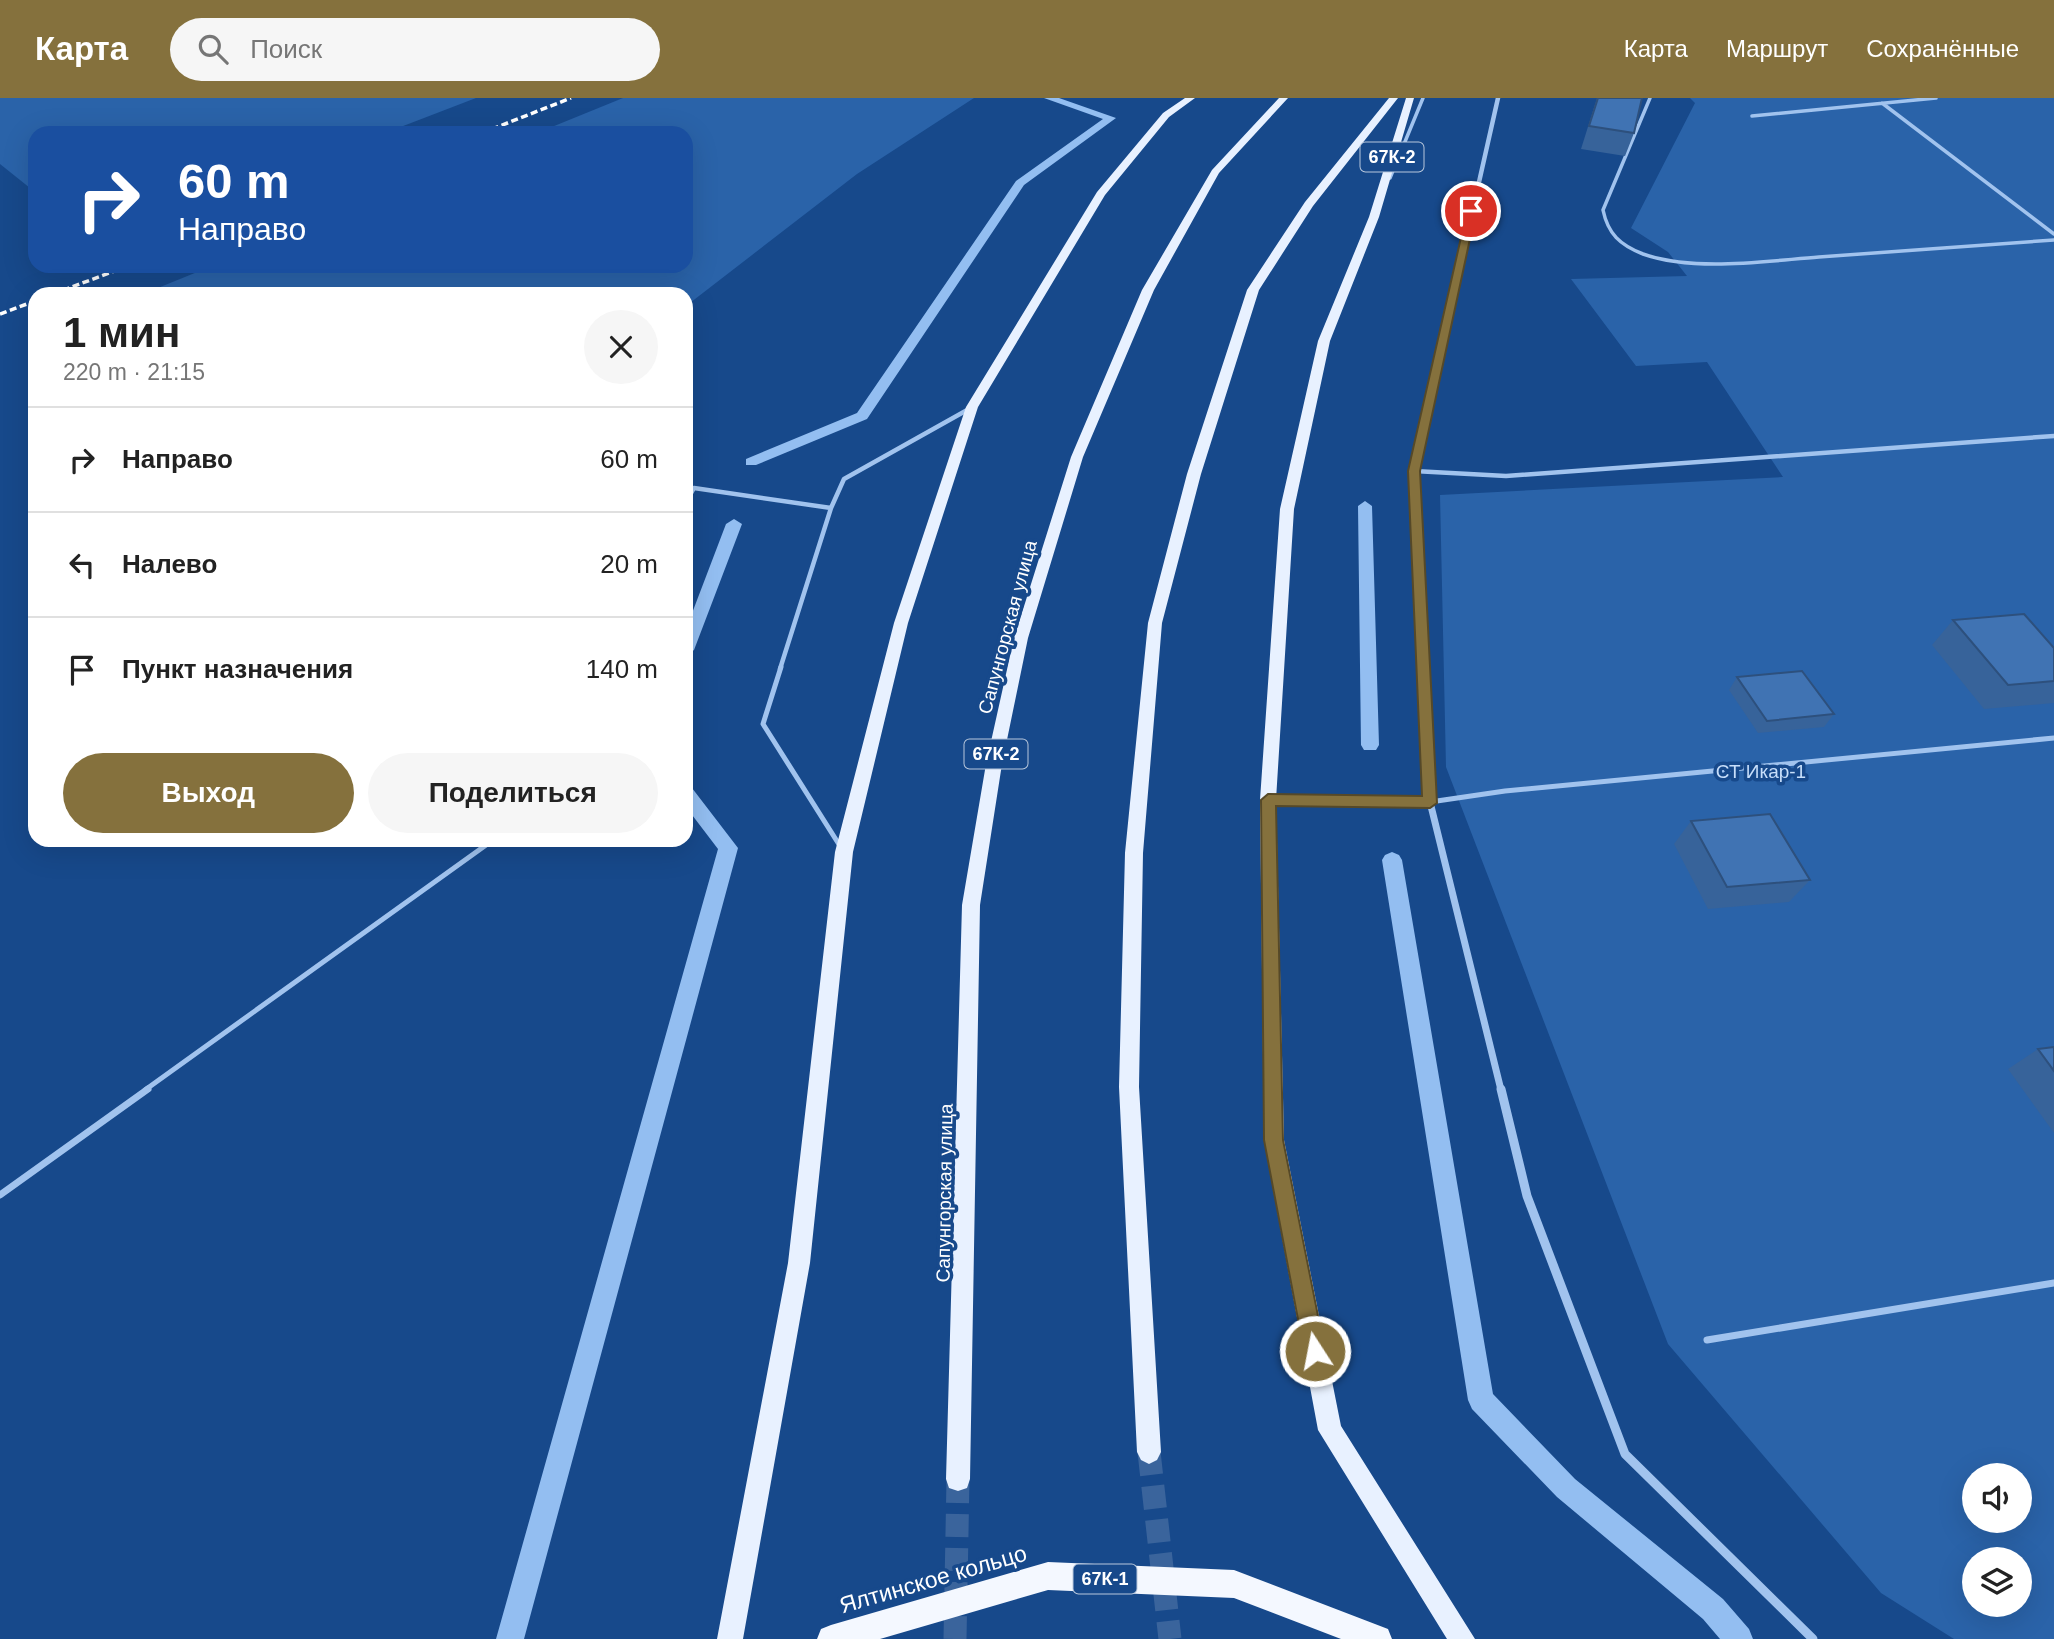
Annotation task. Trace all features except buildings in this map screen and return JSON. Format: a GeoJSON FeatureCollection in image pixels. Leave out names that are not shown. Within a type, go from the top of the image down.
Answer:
{"type":"FeatureCollection","features":[{"type":"Feature","properties":{"kind":"highway","name":"Ялтинское кольцо"},"geometry":{"type":"LineString","coordinates":[[831,1639],[1048,1576],[1234,1584],[1378,1639]]}},
{"type":"Feature","properties":{"kind":"main road"},"geometry":{"type":"LineString","coordinates":[[730,1639],[799,1263],[844,852],[901,623],[972,407],[1101,194],[1166,115],[1191,98]]}},
{"type":"Feature","properties":{"kind":"main road","name":"Сапунгорская улица"},"geometry":{"type":"LineString","coordinates":[[958,1479],[971,905],[994,764],[1021,638],[1077,457],[1148,290],[1215,172],[1284,98]]}},
{"type":"Feature","properties":{"kind":"main road","name":"67К-2"},"geometry":{"type":"LineString","coordinates":[[1149,1452],[1129,1087],[1134,853],[1155,623],[1194,474],[1253,290],[1309,204],[1394,98]]}},
{"type":"Feature","properties":{"kind":"main road","name":"67К-2"},"geometry":{"type":"LineString","coordinates":[[1410,98],[1374,217],[1324,341],[1287,509],[1268,800],[1274,1140],[1330,1430],[1462,1639]]}},
{"type":"Feature","properties":{"kind":"street"},"geometry":{"type":"LineString","coordinates":[[1498,98],[1414,471],[1430,803],[1527,1196],[1625,1454],[1813,1639]]}},
{"type":"Feature","properties":{"kind":"lane"},"geometry":{"type":"LineString","coordinates":[[1374,217],[1423,98]]}},
{"type":"Feature","properties":{"kind":"lane"},"geometry":{"type":"LineString","coordinates":[[1650,98],[1603,210],[1606,226],[1617,242],[1644,254],[1674,261],[1731,263],[2054,240]]}},
{"type":"Feature","properties":{"kind":"lane"},"geometry":{"type":"LineString","coordinates":[[1752,116],[1936,98]]}},
{"type":"Feature","properties":{"kind":"lane"},"geometry":{"type":"LineString","coordinates":[[1882,103],[2054,234]]}},
{"type":"Feature","properties":{"kind":"lane"},"geometry":{"type":"LineString","coordinates":[[844,852],[763,724],[831,508],[844,479],[972,407]]}},
{"type":"Feature","properties":{"kind":"lane"},"geometry":{"type":"LineString","coordinates":[[1414,471],[1506,475],[2054,436]]}},
{"type":"Feature","properties":{"kind":"lane"},"geometry":{"type":"LineString","coordinates":[[693,490],[831,508]]}},
{"type":"Feature","properties":{"kind":"lane"},"geometry":{"type":"LineString","coordinates":[[1268,800],[1430,803],[1505,791],[2054,738]]}},
{"type":"Feature","properties":{"kind":"lane"},"geometry":{"type":"LineString","coordinates":[[0,1195],[483,847]]}},
{"type":"Feature","properties":{"kind":"lane"},"geometry":{"type":"LineString","coordinates":[[1707,1340],[2054,1283]]}},
{"type":"Feature","properties":{"kind":"green space"},"geometry":{"type":"Polygon","coordinates":[[[0,98],[476,98],[403,126],[28,126],[28,186],[0,164],[0,98]]]}},
{"type":"Feature","properties":{"kind":"green space"},"geometry":{"type":"Polygon","coordinates":[[[623,98],[974,98],[857,174],[693,301],[693,287],[160,287],[195,273],[693,273],[693,126],[554,126],[623,98]]]}},
{"type":"Feature","properties":{"kind":"green space","name":"СТ Икар-1"},"geometry":{"type":"Polygon","coordinates":[[[1690,98],[2054,98],[2054,1639],[1954,1639],[1881,1593],[1668,1344],[1446,767],[1440,495],[1783,477],[1707,362],[1636,366],[1571,279],[1687,276],[1668,252],[1631,228],[1695,103],[1690,98]]]}},
{"type":"Feature","properties":{"kind":"waterway"},"geometry":{"type":"LineString","coordinates":[[751,462],[862,416],[1020,183],[1111,118],[1049,98]]}},
{"type":"Feature","properties":{"kind":"waterway"},"geometry":{"type":"LineString","coordinates":[[1365,506],[1370,745]]}},
{"type":"Feature","properties":{"kind":"waterway"},"geometry":{"type":"LineString","coordinates":[[693,632],[734,524]]}},
{"type":"Feature","properties":{"kind":"waterway"},"geometry":{"type":"LineString","coordinates":[[510,1639],[728,848],[693,802]]}},
{"type":"Feature","properties":{"kind":"waterway"},"geometry":{"type":"LineString","coordinates":[[1392,860],[1481,1400],[1566,1488],[1713,1609],[1739,1639]]}},
{"type":"Feature","properties":{"kind":"tunnel"},"geometry":{"type":"LineString","coordinates":[[1149,1452],[1170,1639]]}},
{"type":"Feature","properties":{"kind":"tunnel"},"geometry":{"type":"LineString","coordinates":[[955,1639],[958,1479]]}},
{"type":"Feature","properties":{"kind":"railway"},"geometry":{"type":"LineString","coordinates":[[500,126],[571,98]]}},
{"type":"Feature","properties":{"kind":"railway"},"geometry":{"type":"LineString","coordinates":[[72,287],[109,273]]}},
{"type":"Feature","properties":{"kind":"railway"},"geometry":{"type":"LineString","coordinates":[[0,314],[28,304]]}},
{"type":"Feature","properties":{"kind":"route"},"geometry":{"type":"LineString","coordinates":[[1315,1351],[1274,1140],[1268,800],[1430,803],[1414,471],[1471,211]]}}]}
